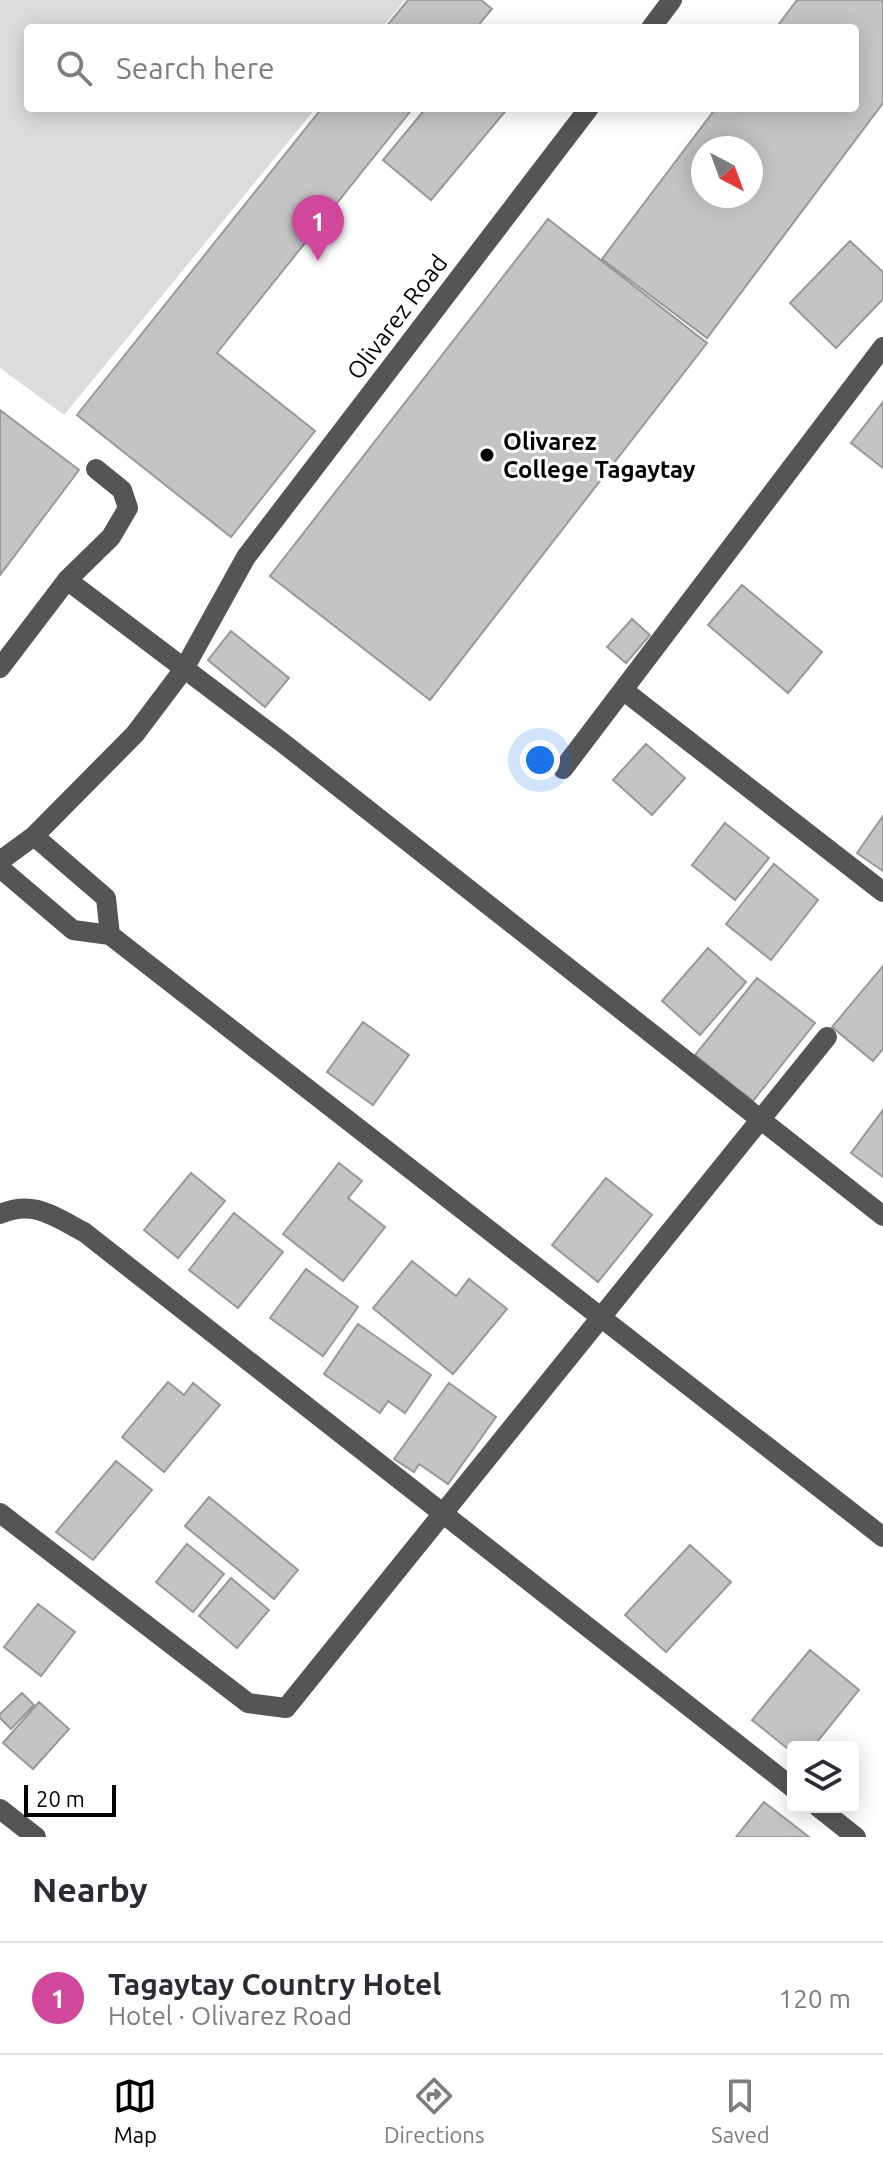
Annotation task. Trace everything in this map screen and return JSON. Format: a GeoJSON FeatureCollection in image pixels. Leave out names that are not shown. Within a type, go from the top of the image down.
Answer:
{"type":"FeatureCollection","features":[{"type":"Feature","properties":{"kind":"street"},"geometry":{"type":"LineString","coordinates":[[654,24],[672,0]]}},
{"type":"Feature","properties":{"kind":"street","name":"Olivarez Road"},"geometry":{"type":"LineString","coordinates":[[0,861],[34,836],[135,734],[184,669],[246,557],[586,112]]}},
{"type":"Feature","properties":{"kind":"street"},"geometry":{"type":"LineString","coordinates":[[563,769],[883,347]]}},
{"type":"Feature","properties":{"kind":"street"},"geometry":{"type":"LineString","coordinates":[[0,668],[67,580],[111,537],[128,508],[122,490],[96,469]]}},
{"type":"Feature","properties":{"kind":"street"},"geometry":{"type":"LineString","coordinates":[[67,580],[283,743],[883,1216]]}},
{"type":"Feature","properties":{"kind":"street"},"geometry":{"type":"LineString","coordinates":[[623,690],[883,892]]}},
{"type":"Feature","properties":{"kind":"street"},"geometry":{"type":"LineString","coordinates":[[34,836],[106,898],[110,935]]}},
{"type":"Feature","properties":{"kind":"street"},"geometry":{"type":"LineString","coordinates":[[0,868],[73,930],[110,935],[883,1537]]}},
{"type":"Feature","properties":{"kind":"street"},"geometry":{"type":"LineString","coordinates":[[0,1513],[248,1703],[286,1708],[827,1037]]}},
{"type":"Feature","properties":{"kind":"street"},"geometry":{"type":"LineString","coordinates":[[0,1214],[13,1208],[41,1209],[84,1232],[787,1783]]}},
{"type":"Feature","properties":{"kind":"street"},"geometry":{"type":"LineString","coordinates":[[0,1809],[27,1834]]}},
{"type":"Feature","properties":{"kind":"street"},"geometry":{"type":"LineString","coordinates":[[826,1813],[856,1837]]}},
{"type":"Feature","properties":{"kind":"shaded area"},"geometry":{"type":"Polygon","coordinates":[[[0,0],[405,0],[385,24],[24,24],[24,112],[313,112],[64,415],[0,368],[0,0]]]}},
{"type":"Feature","properties":{"kind":"building"},"geometry":{"type":"Polygon","coordinates":[[[408,0],[481,0],[492,9],[479,24],[388,24],[408,0]]]}},
{"type":"Feature","properties":{"kind":"building"},"geometry":{"type":"Polygon","coordinates":[[[797,0],[883,0],[883,103],[707,338],[602,259],[691,141],[691,208],[763,208],[763,136],[695,136],[713,112],[859,112],[859,24],[779,24],[797,0]]]}},
{"type":"Feature","properties":{"kind":"building"},"geometry":{"type":"Polygon","coordinates":[[[319,112],[410,112],[217,353],[315,431],[231,537],[77,415],[319,112]]]}},
{"type":"Feature","properties":{"kind":"building"},"geometry":{"type":"Polygon","coordinates":[[[423,112],[505,112],[431,200],[383,160],[423,112]]]}},
{"type":"Feature","properties":{"kind":"building","name":"Olivarez College Tagaytay"},"geometry":{"type":"Polygon","coordinates":[[[548,219],[707,343],[430,700],[270,576],[548,219]]]}},
{"type":"Feature","properties":{"kind":"building"},"geometry":{"type":"Polygon","coordinates":[[[850,241],[883,272],[883,299],[836,348],[790,303],[850,241]]]}},
{"type":"Feature","properties":{"kind":"building"},"geometry":{"type":"Polygon","coordinates":[[[883,402],[883,468],[851,443],[883,402]]]}},
{"type":"Feature","properties":{"kind":"building"},"geometry":{"type":"Polygon","coordinates":[[[0,410],[79,470],[0,575],[0,410]]]}},
{"type":"Feature","properties":{"kind":"building"},"geometry":{"type":"Polygon","coordinates":[[[742,585],[822,652],[788,693],[708,625],[742,585]]]}},
{"type":"Feature","properties":{"kind":"building"},"geometry":{"type":"Polygon","coordinates":[[[632,619],[650,635],[626,663],[607,647],[632,619]]]}},
{"type":"Feature","properties":{"kind":"building"},"geometry":{"type":"Polygon","coordinates":[[[231,631],[289,678],[265,707],[208,660],[231,631]]]}},
{"type":"Feature","properties":{"kind":"building"},"geometry":{"type":"Polygon","coordinates":[[[646,744],[685,778],[652,815],[613,780],[646,744]]]}},
{"type":"Feature","properties":{"kind":"building"},"geometry":{"type":"Polygon","coordinates":[[[883,816],[883,871],[857,853],[883,816]]]}},
{"type":"Feature","properties":{"kind":"building"},"geometry":{"type":"Polygon","coordinates":[[[725,823],[769,858],[735,900],[692,865],[725,823]]]}},
{"type":"Feature","properties":{"kind":"building"},"geometry":{"type":"Polygon","coordinates":[[[774,864],[818,900],[771,960],[726,924],[774,864]]]}},
{"type":"Feature","properties":{"kind":"building"},"geometry":{"type":"Polygon","coordinates":[[[708,948],[746,982],[700,1035],[662,1001],[708,948]]]}},
{"type":"Feature","properties":{"kind":"building"},"geometry":{"type":"Polygon","coordinates":[[[883,966],[883,1049],[873,1061],[832,1027],[883,966]]]}},
{"type":"Feature","properties":{"kind":"building"},"geometry":{"type":"Polygon","coordinates":[[[757,978],[815,1023],[753,1101],[695,1055],[757,978]]]}},
{"type":"Feature","properties":{"kind":"building"},"geometry":{"type":"Polygon","coordinates":[[[363,1022],[409,1055],[373,1105],[327,1072],[363,1022]]]}},
{"type":"Feature","properties":{"kind":"building"},"geometry":{"type":"Polygon","coordinates":[[[883,1110],[883,1177],[851,1153],[883,1110]]]}},
{"type":"Feature","properties":{"kind":"building"},"geometry":{"type":"Polygon","coordinates":[[[339,1163],[362,1181],[348,1198],[385,1227],[343,1281],[283,1234],[339,1163]]]}},
{"type":"Feature","properties":{"kind":"building"},"geometry":{"type":"Polygon","coordinates":[[[191,1173],[225,1201],[178,1258],[144,1230],[191,1173]]]}},
{"type":"Feature","properties":{"kind":"building"},"geometry":{"type":"Polygon","coordinates":[[[606,1178],[652,1215],[598,1282],[552,1245],[606,1178]]]}},
{"type":"Feature","properties":{"kind":"building"},"geometry":{"type":"Polygon","coordinates":[[[234,1213],[283,1252],[238,1308],[189,1270],[234,1213]]]}},
{"type":"Feature","properties":{"kind":"building"},"geometry":{"type":"Polygon","coordinates":[[[412,1261],[456,1296],[469,1279],[507,1309],[453,1374],[373,1308],[412,1261]]]}},
{"type":"Feature","properties":{"kind":"building"},"geometry":{"type":"Polygon","coordinates":[[[306,1269],[358,1307],[323,1356],[270,1318],[306,1269]]]}},
{"type":"Feature","properties":{"kind":"building"},"geometry":{"type":"Polygon","coordinates":[[[358,1324],[431,1375],[405,1413],[388,1401],[380,1413],[324,1374],[358,1324]]]}},
{"type":"Feature","properties":{"kind":"building"},"geometry":{"type":"Polygon","coordinates":[[[168,1382],[184,1395],[193,1383],[220,1405],[164,1472],[122,1437],[168,1382]]]}},
{"type":"Feature","properties":{"kind":"building"},"geometry":{"type":"Polygon","coordinates":[[[449,1383],[496,1417],[448,1484],[419,1464],[414,1472],[394,1459],[449,1383]]]}},
{"type":"Feature","properties":{"kind":"building"},"geometry":{"type":"Polygon","coordinates":[[[116,1461],[152,1490],[93,1560],[56,1532],[116,1461]]]}},
{"type":"Feature","properties":{"kind":"building"},"geometry":{"type":"Polygon","coordinates":[[[209,1497],[298,1570],[274,1599],[185,1526],[209,1497]]]}},
{"type":"Feature","properties":{"kind":"building"},"geometry":{"type":"Polygon","coordinates":[[[187,1544],[224,1574],[193,1612],[156,1582],[187,1544]]]}},
{"type":"Feature","properties":{"kind":"building"},"geometry":{"type":"Polygon","coordinates":[[[690,1545],[731,1582],[666,1652],[625,1615],[690,1545]]]}},
{"type":"Feature","properties":{"kind":"building"},"geometry":{"type":"Polygon","coordinates":[[[231,1578],[269,1610],[237,1648],[199,1616],[231,1578]]]}},
{"type":"Feature","properties":{"kind":"building"},"geometry":{"type":"Polygon","coordinates":[[[38,1604],[75,1632],[41,1676],[4,1647],[38,1604]]]}},
{"type":"Feature","properties":{"kind":"building"},"geometry":{"type":"Polygon","coordinates":[[[810,1650],[859,1690],[818,1741],[787,1741],[787,1748],[752,1720],[810,1650]]]}},
{"type":"Feature","properties":{"kind":"building"},"geometry":{"type":"Polygon","coordinates":[[[22,1693],[34,1705],[11,1729],[0,1714],[22,1693]]]}},
{"type":"Feature","properties":{"kind":"building"},"geometry":{"type":"Polygon","coordinates":[[[39,1702],[69,1729],[33,1769],[3,1743],[39,1702]]]}},
{"type":"Feature","properties":{"kind":"building"},"geometry":{"type":"Polygon","coordinates":[[[764,1802],[809,1837],[736,1837],[764,1802]]]}},
{"type":"Feature","properties":{"kind":"place","name":"Tagaytay Country Hotel"},"geometry":{"type":"Point","coordinates":[318,261]}},
{"type":"Feature","properties":{"kind":"place","name":"Olivarez College Tagaytay"},"geometry":{"type":"Point","coordinates":[487,455]}}]}
